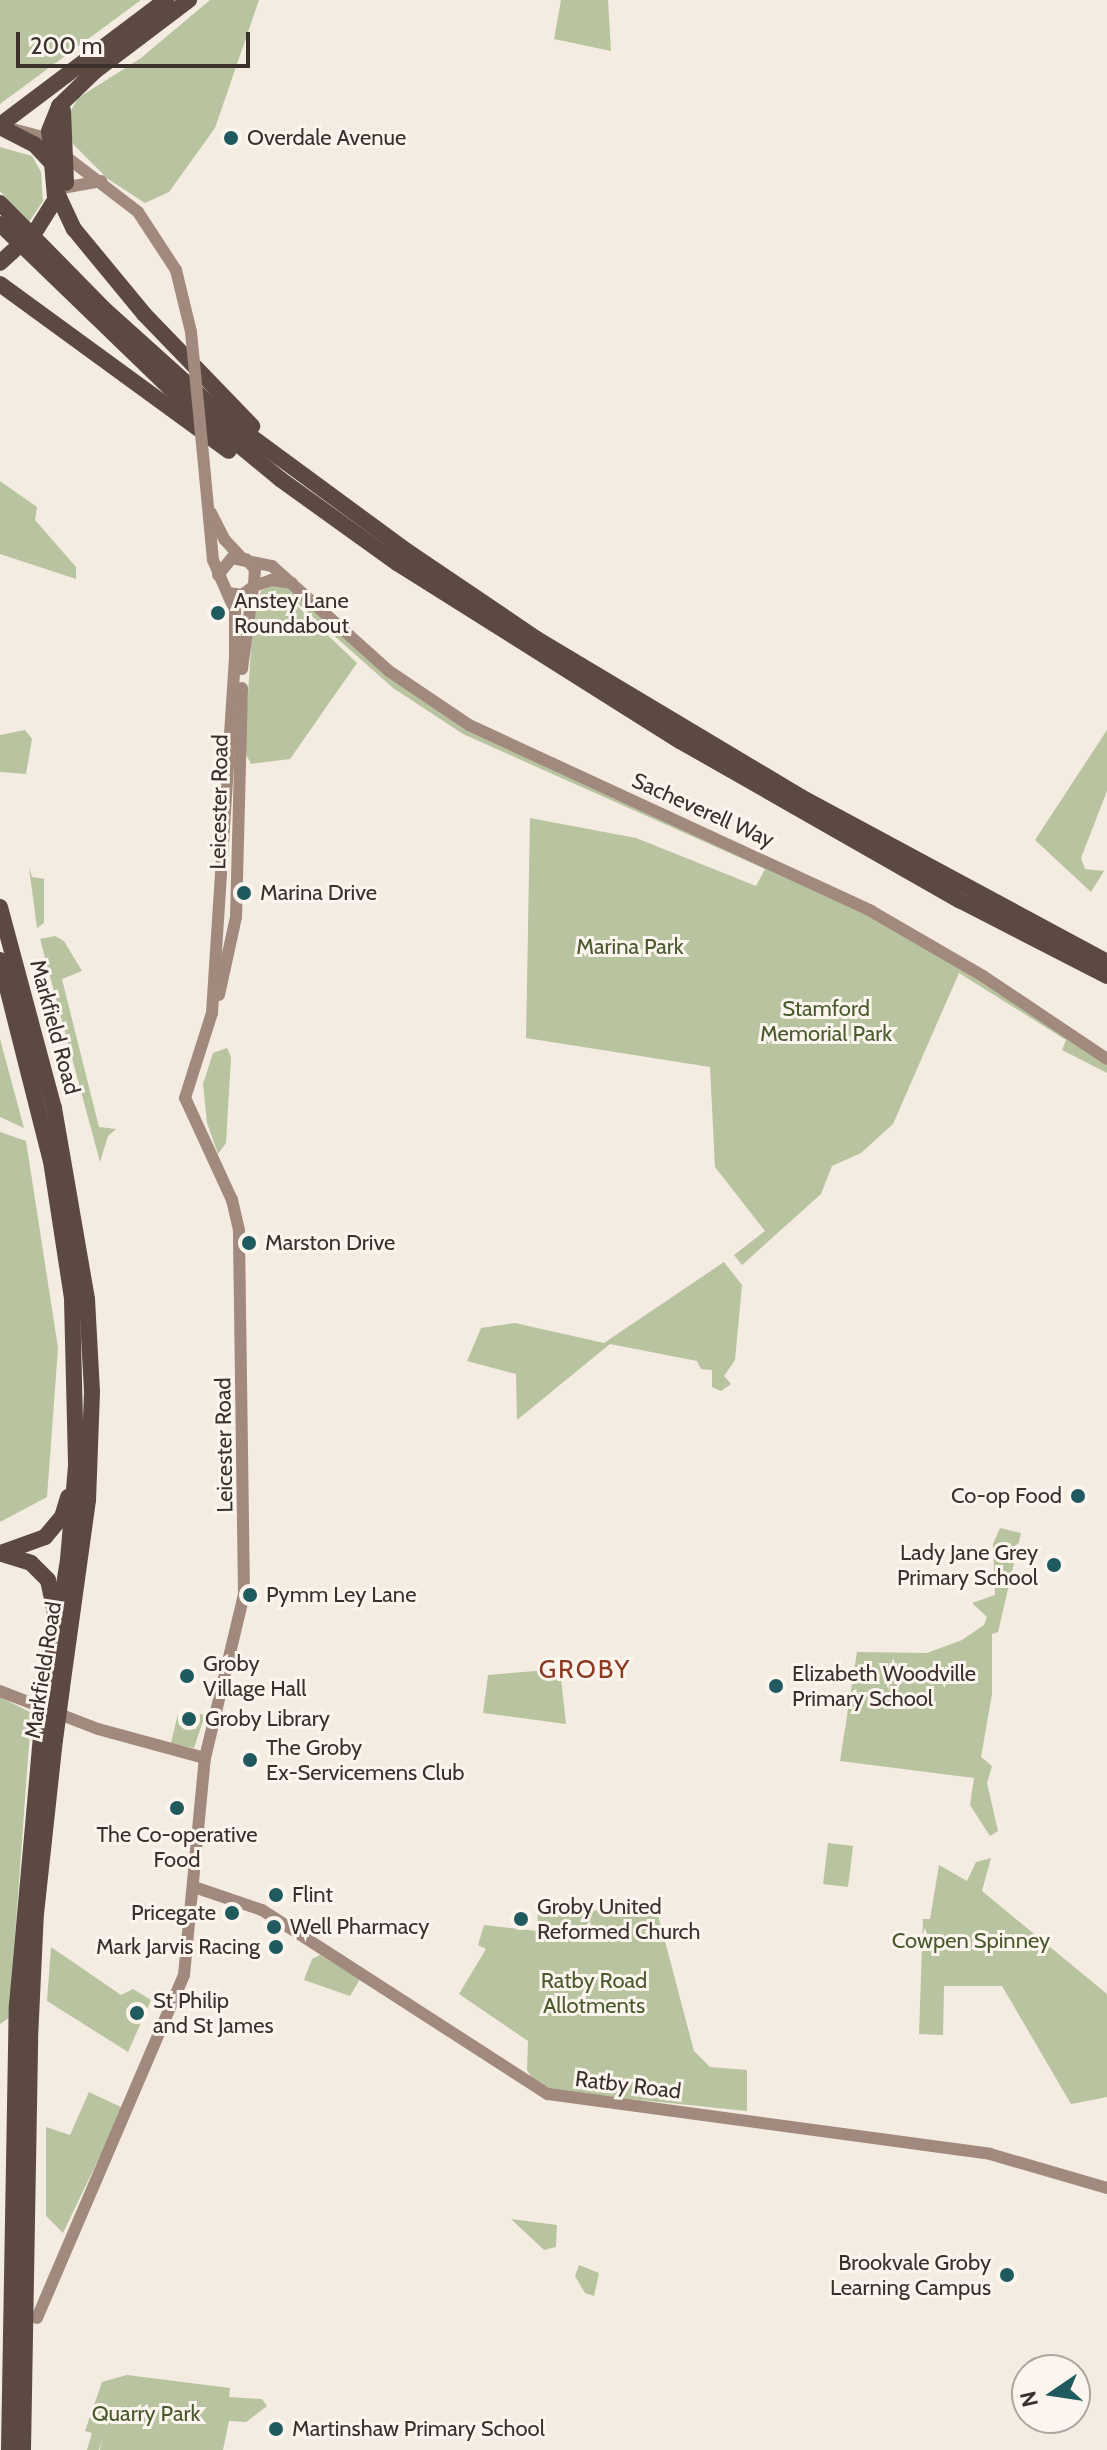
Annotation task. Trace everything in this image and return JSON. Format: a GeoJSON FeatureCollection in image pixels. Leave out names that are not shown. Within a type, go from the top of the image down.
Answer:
{"type":"FeatureCollection","features":[{"type":"Feature","properties":{"kind":"highway"},"geometry":{"type":"LineString","coordinates":[[54,152],[2,126],[166,0]]}},
{"type":"Feature","properties":{"kind":"highway"},"geometry":{"type":"LineString","coordinates":[[189,0],[66,97],[54,114],[54,152],[64,213],[192,368],[345,508]]}},
{"type":"Feature","properties":{"kind":"highway"},"geometry":{"type":"LineString","coordinates":[[6,258],[37,229],[60,190]]}},
{"type":"Feature","properties":{"kind":"highway"},"geometry":{"type":"LineString","coordinates":[[0,203],[104,309],[182,380],[345,508],[537,639],[733,757],[946,879],[1107,962]]}},
{"type":"Feature","properties":{"kind":"highway"},"geometry":{"type":"LineString","coordinates":[[0,224],[170,388],[280,479],[397,563]]}},
{"type":"Feature","properties":{"kind":"highway"},"geometry":{"type":"LineString","coordinates":[[0,284],[256,472],[680,741],[961,901],[1107,976]]}},
{"type":"Feature","properties":{"kind":"highway","name":"Markfield Road"},"geometry":{"type":"LineString","coordinates":[[0,907],[58,1124],[87,1299],[92,1392],[88,1500],[55,1686],[17,2005],[9,2450]]}},
{"type":"Feature","properties":{"kind":"highway","name":"Markfield Road"},"geometry":{"type":"LineString","coordinates":[[0,960],[61,1207],[76,1354],[76,1466],[57,1633],[55,1686]]}},
{"type":"Feature","properties":{"kind":"highway"},"geometry":{"type":"LineString","coordinates":[[0,1553],[34,1544],[53,1528],[62,1517],[76,1466]]}},
{"type":"Feature","properties":{"kind":"highway"},"geometry":{"type":"LineString","coordinates":[[0,1553],[31,1563],[48,1580],[57,1633]]}},
{"type":"Feature","properties":{"kind":"highway","name":"Markfield Road"},"geometry":{"type":"LineString","coordinates":[[23,2450],[35,1946],[48,1738]]}},
{"type":"Feature","properties":{"kind":"highway"},"geometry":{"type":"LineString","coordinates":[[22,2397],[37,2318]]}},
{"type":"Feature","properties":{"kind":"street"},"geometry":{"type":"LineString","coordinates":[[54,152],[101,181],[138,212],[176,270],[191,332],[209,506],[208,534],[218,575],[228,593],[242,595],[271,580],[295,584]]}},
{"type":"Feature","properties":{"kind":"street"},"geometry":{"type":"LineString","coordinates":[[60,190],[101,181]]}},
{"type":"Feature","properties":{"kind":"street"},"geometry":{"type":"LineString","coordinates":[[209,506],[225,540],[255,569],[254,587]]}},
{"type":"Feature","properties":{"kind":"street"},"geometry":{"type":"LineString","coordinates":[[218,575],[226,561],[244,558]]}},
{"type":"Feature","properties":{"kind":"street","name":"Sacheverell Way"},"geometry":{"type":"LineString","coordinates":[[244,558],[272,566],[389,671],[469,725],[871,911],[983,976],[1107,1059]]}},
{"type":"Feature","properties":{"kind":"street","name":"Leicester Road"},"geometry":{"type":"LineString","coordinates":[[194,1887],[205,1758],[244,1594],[246,1562],[239,1230],[232,1200],[185,1098],[224,964],[233,948],[243,663],[254,587]]}},
{"type":"Feature","properties":{"kind":"street","name":"Leicester Road"},"geometry":{"type":"LineString","coordinates":[[224,964],[220,944],[236,629],[228,593]]}},
{"type":"Feature","properties":{"kind":"street"},"geometry":{"type":"LineString","coordinates":[[220,944],[233,948]]}},
{"type":"Feature","properties":{"kind":"street"},"geometry":{"type":"LineString","coordinates":[[0,1691],[90,1727],[205,1758]]}},
{"type":"Feature","properties":{"kind":"street"},"geometry":{"type":"LineString","coordinates":[[37,2318],[176,1998],[186,1965],[194,1887]]}},
{"type":"Feature","properties":{"kind":"street","name":"Ratby Road"},"geometry":{"type":"LineString","coordinates":[[194,1887],[262,1910],[548,2094],[1017,2158],[1107,2188]]}},
{"type":"Feature","properties":{"kind":"green space"},"geometry":{"type":"Polygon","coordinates":[[[0,0],[141,0],[0,104],[0,0]]]}},
{"type":"Feature","properties":{"kind":"green space"},"geometry":{"type":"Polygon","coordinates":[[[210,0],[259,0],[215,128],[169,192],[145,203],[108,179],[73,144],[67,118],[78,98],[141,58],[210,0]]]}},
{"type":"Feature","properties":{"kind":"green space"},"geometry":{"type":"Polygon","coordinates":[[[561,0],[608,0],[611,51],[554,39],[561,0]]]}},
{"type":"Feature","properties":{"kind":"green space"},"geometry":{"type":"Polygon","coordinates":[[[0,147],[32,156],[41,172],[43,201],[29,222],[0,191],[0,147]]]}},
{"type":"Feature","properties":{"kind":"green space"},"geometry":{"type":"Polygon","coordinates":[[[0,481],[37,507],[35,520],[76,567],[76,579],[0,554],[0,481]]]}},
{"type":"Feature","properties":{"kind":"green space"},"geometry":{"type":"Polygon","coordinates":[[[273,584],[290,588],[386,674],[465,728],[869,915],[980,980],[1107,1065],[1107,1073],[1062,1050],[1066,1040],[959,973],[893,1124],[861,1153],[832,1166],[821,1194],[742,1265],[734,1255],[765,1231],[715,1167],[710,1067],[526,1038],[530,818],[636,838],[756,886],[765,869],[463,734],[393,688],[295,601],[278,601],[296,605],[357,663],[290,759],[251,764],[244,751],[253,620],[261,591],[273,584]]]}},
{"type":"Feature","properties":{"kind":"green space"},"geometry":{"type":"Polygon","coordinates":[[[25,730],[32,739],[26,774],[0,772],[0,735],[25,730]]]}},
{"type":"Feature","properties":{"kind":"green space"},"geometry":{"type":"Polygon","coordinates":[[[1107,730],[1107,791],[1081,858],[1085,869],[1104,871],[1091,892],[1035,840],[1107,730]]]}},
{"type":"Feature","properties":{"kind":"green space"},"geometry":{"type":"Polygon","coordinates":[[[29,867],[32,877],[44,879],[44,923],[37,928],[29,867]]]}},
{"type":"Feature","properties":{"kind":"green space"},"geometry":{"type":"Polygon","coordinates":[[[55,936],[64,941],[82,971],[62,979],[99,1127],[116,1129],[108,1136],[100,1162],[40,939],[55,936]]]}},
{"type":"Feature","properties":{"kind":"green space"},"geometry":{"type":"Polygon","coordinates":[[[0,1039],[24,1128],[0,1117],[0,1039]]]}},
{"type":"Feature","properties":{"kind":"green space"},"geometry":{"type":"Polygon","coordinates":[[[227,1048],[231,1057],[226,1143],[218,1154],[207,1123],[203,1084],[213,1053],[227,1048]]]}},
{"type":"Feature","properties":{"kind":"green space"},"geometry":{"type":"Polygon","coordinates":[[[0,1132],[26,1141],[58,1348],[47,1497],[0,1522],[0,1132]]]}},
{"type":"Feature","properties":{"kind":"green space"},"geometry":{"type":"Polygon","coordinates":[[[724,1262],[742,1285],[735,1360],[724,1376],[731,1384],[721,1391],[712,1387],[712,1370],[701,1369],[697,1361],[610,1344],[517,1420],[516,1374],[467,1361],[481,1328],[515,1323],[604,1343],[724,1262]]]}},
{"type":"Feature","properties":{"kind":"green space"},"geometry":{"type":"Polygon","coordinates":[[[1000,1528],[1021,1533],[998,1632],[992,1634],[992,1694],[981,1757],[992,1766],[987,1783],[998,1831],[990,1836],[970,1805],[974,1778],[840,1761],[857,1652],[927,1653],[962,1640],[984,1625],[987,1617],[972,1603],[995,1595],[993,1544],[1000,1528]]]}},
{"type":"Feature","properties":{"kind":"green space"},"geometry":{"type":"Polygon","coordinates":[[[560,1669],[566,1724],[483,1713],[488,1675],[560,1669]]]}},
{"type":"Feature","properties":{"kind":"green space"},"geometry":{"type":"Polygon","coordinates":[[[0,1697],[30,1712],[30,1731],[9,2018],[0,2024],[0,1697]]]}},
{"type":"Feature","properties":{"kind":"green space"},"geometry":{"type":"Polygon","coordinates":[[[178,1714],[179,1725],[196,1729],[200,1714],[205,1715],[194,1748],[171,1743],[178,1714]]]}},
{"type":"Feature","properties":{"kind":"green space"},"geometry":{"type":"Polygon","coordinates":[[[828,1843],[853,1846],[848,1887],[823,1884],[828,1843]]]}},
{"type":"Feature","properties":{"kind":"green space","name":"Cowpen Spinney"},"geometry":{"type":"Polygon","coordinates":[[[991,1858],[982,1891],[1107,1994],[1107,2097],[1071,2104],[1002,1986],[944,1986],[943,2035],[919,2034],[923,1919],[930,1919],[939,1865],[967,1881],[976,1862],[991,1858]]]}},
{"type":"Feature","properties":{"kind":"green space","name":"Ratby Road Allotments"},"geometry":{"type":"Polygon","coordinates":[[[538,1910],[657,1911],[694,2051],[710,2067],[747,2070],[747,2111],[581,2094],[551,2089],[532,2078],[527,2070],[528,2041],[459,1994],[486,1949],[478,1945],[484,1925],[537,1931],[538,1910]]]}},
{"type":"Feature","properties":{"kind":"green space"},"geometry":{"type":"Polygon","coordinates":[[[51,1947],[121,1995],[133,1989],[151,2000],[128,2052],[47,2001],[51,1947]]]}},
{"type":"Feature","properties":{"kind":"green space"},"geometry":{"type":"Polygon","coordinates":[[[320,1955],[360,1979],[350,1996],[304,1980],[312,1959],[320,1955]]]}},
{"type":"Feature","properties":{"kind":"green space"},"geometry":{"type":"Polygon","coordinates":[[[89,2092],[123,2108],[63,2233],[46,2216],[46,2127],[70,2135],[89,2092]]]}},
{"type":"Feature","properties":{"kind":"green space"},"geometry":{"type":"Polygon","coordinates":[[[511,2219],[557,2225],[556,2247],[544,2250],[511,2219]]]}},
{"type":"Feature","properties":{"kind":"green space"},"geometry":{"type":"Polygon","coordinates":[[[579,2265],[599,2273],[594,2296],[585,2293],[575,2276],[579,2265]]]}},
{"type":"Feature","properties":{"kind":"green space","name":"Quarry Park"},"geometry":{"type":"Polygon","coordinates":[[[127,2375],[230,2388],[229,2397],[262,2399],[267,2406],[246,2422],[229,2421],[223,2450],[100,2450],[103,2437],[99,2450],[87,2450],[92,2433],[85,2431],[102,2382],[127,2375]]]}},
{"type":"Feature","properties":{"kind":"place","name":"Overdale Avenue"},"geometry":{"type":"Point","coordinates":[231,138]}},
{"type":"Feature","properties":{"kind":"place","name":"Anstey Lane Roundabout"},"geometry":{"type":"Point","coordinates":[218,613]}},
{"type":"Feature","properties":{"kind":"place","name":"Marina Drive"},"geometry":{"type":"Point","coordinates":[244,893]}},
{"type":"Feature","properties":{"kind":"place","name":"Marston Drive"},"geometry":{"type":"Point","coordinates":[249,1243]}},
{"type":"Feature","properties":{"kind":"place","name":"Co-op Food"},"geometry":{"type":"Point","coordinates":[1078,1496]}},
{"type":"Feature","properties":{"kind":"place","name":"Lady Jane Grey Primary School"},"geometry":{"type":"Point","coordinates":[1054,1565]}},
{"type":"Feature","properties":{"kind":"place","name":"Pymm Ley Lane"},"geometry":{"type":"Point","coordinates":[250,1595]}},
{"type":"Feature","properties":{"kind":"place","name":"Groby Village Hall"},"geometry":{"type":"Point","coordinates":[187,1676]}},
{"type":"Feature","properties":{"kind":"place","name":"Elizabeth Woodville Primary School"},"geometry":{"type":"Point","coordinates":[776,1686]}},
{"type":"Feature","properties":{"kind":"place","name":"Groby Library"},"geometry":{"type":"Point","coordinates":[189,1719]}},
{"type":"Feature","properties":{"kind":"place","name":"The Groby Ex-Servicemens Club"},"geometry":{"type":"Point","coordinates":[250,1760]}},
{"type":"Feature","properties":{"kind":"place","name":"The Co-operative Food"},"geometry":{"type":"Point","coordinates":[177,1808]}},
{"type":"Feature","properties":{"kind":"place","name":"Flint"},"geometry":{"type":"Point","coordinates":[276,1895]}},
{"type":"Feature","properties":{"kind":"place","name":"Pricegate"},"geometry":{"type":"Point","coordinates":[232,1913]}},
{"type":"Feature","properties":{"kind":"place","name":"Groby United Reformed Church"},"geometry":{"type":"Point","coordinates":[521,1919]}},
{"type":"Feature","properties":{"kind":"place","name":"Well Pharmacy"},"geometry":{"type":"Point","coordinates":[274,1927]}},
{"type":"Feature","properties":{"kind":"place","name":"Mark Jarvis Racing"},"geometry":{"type":"Point","coordinates":[276,1947]}},
{"type":"Feature","properties":{"kind":"place","name":"St Philip and St James"},"geometry":{"type":"Point","coordinates":[137,2013]}},
{"type":"Feature","properties":{"kind":"place","name":"Brookvale Groby Learning Campus"},"geometry":{"type":"Point","coordinates":[1007,2275]}},
{"type":"Feature","properties":{"kind":"place","name":"Martinshaw Primary School"},"geometry":{"type":"Point","coordinates":[276,2429]}},
{"type":"Feature","properties":{"kind":"district","name":"GROBY"},"geometry":{"type":"Point","coordinates":[585,1670]}},
{"type":"Feature","properties":{"kind":"park label","name":"Marina Park"},"geometry":{"type":"Point","coordinates":[630,947]}},
{"type":"Feature","properties":{"kind":"park label","name":"Stamford Memorial Park"},"geometry":{"type":"Point","coordinates":[826,1020]}}]}
